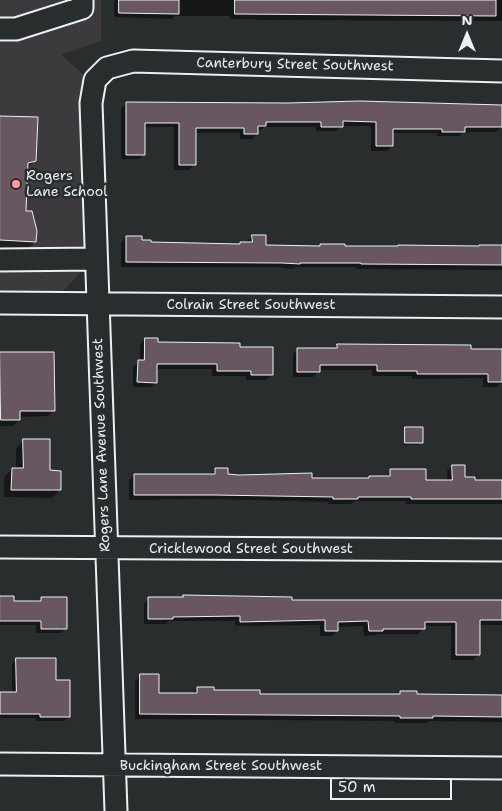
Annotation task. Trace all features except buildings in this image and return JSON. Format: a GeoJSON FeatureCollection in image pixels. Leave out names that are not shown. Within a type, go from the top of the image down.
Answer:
{"type":"FeatureCollection","features":[{"type":"Feature","properties":{"kind":"street"},"geometry":{"type":"LineString","coordinates":[[0,29],[16,29],[82,8],[82,0]]}},
{"type":"Feature","properties":{"kind":"street","name":"Canterbury Street Southwest"},"geometry":{"type":"LineString","coordinates":[[94,80],[107,68],[133,61],[502,70]]}},
{"type":"Feature","properties":{"kind":"street","name":"Rogers Lane Avenue Southwest"},"geometry":{"type":"LineString","coordinates":[[94,80],[90,103],[116,811]]}},
{"type":"Feature","properties":{"kind":"street"},"geometry":{"type":"LineString","coordinates":[[0,260],[96,259]]}},
{"type":"Feature","properties":{"kind":"street","name":"Colrain Street Southwest"},"geometry":{"type":"LineString","coordinates":[[0,302],[502,306]]}},
{"type":"Feature","properties":{"kind":"street","name":"Cricklewood Street Southwest"},"geometry":{"type":"LineString","coordinates":[[0,548],[502,550]]}},
{"type":"Feature","properties":{"kind":"street","name":"Buckingham Street Southwest"},"geometry":{"type":"LineString","coordinates":[[0,764],[502,768]]}},
{"type":"Feature","properties":{"kind":"shaded area"},"geometry":{"type":"Polygon","coordinates":[[[0,0],[101,0],[101,41],[61,55],[84,75],[86,267],[63,291],[0,291],[0,0]]]}},
{"type":"Feature","properties":{"kind":"place","name":"Rogers Lane School"},"geometry":{"type":"Point","coordinates":[16,184]}}]}
